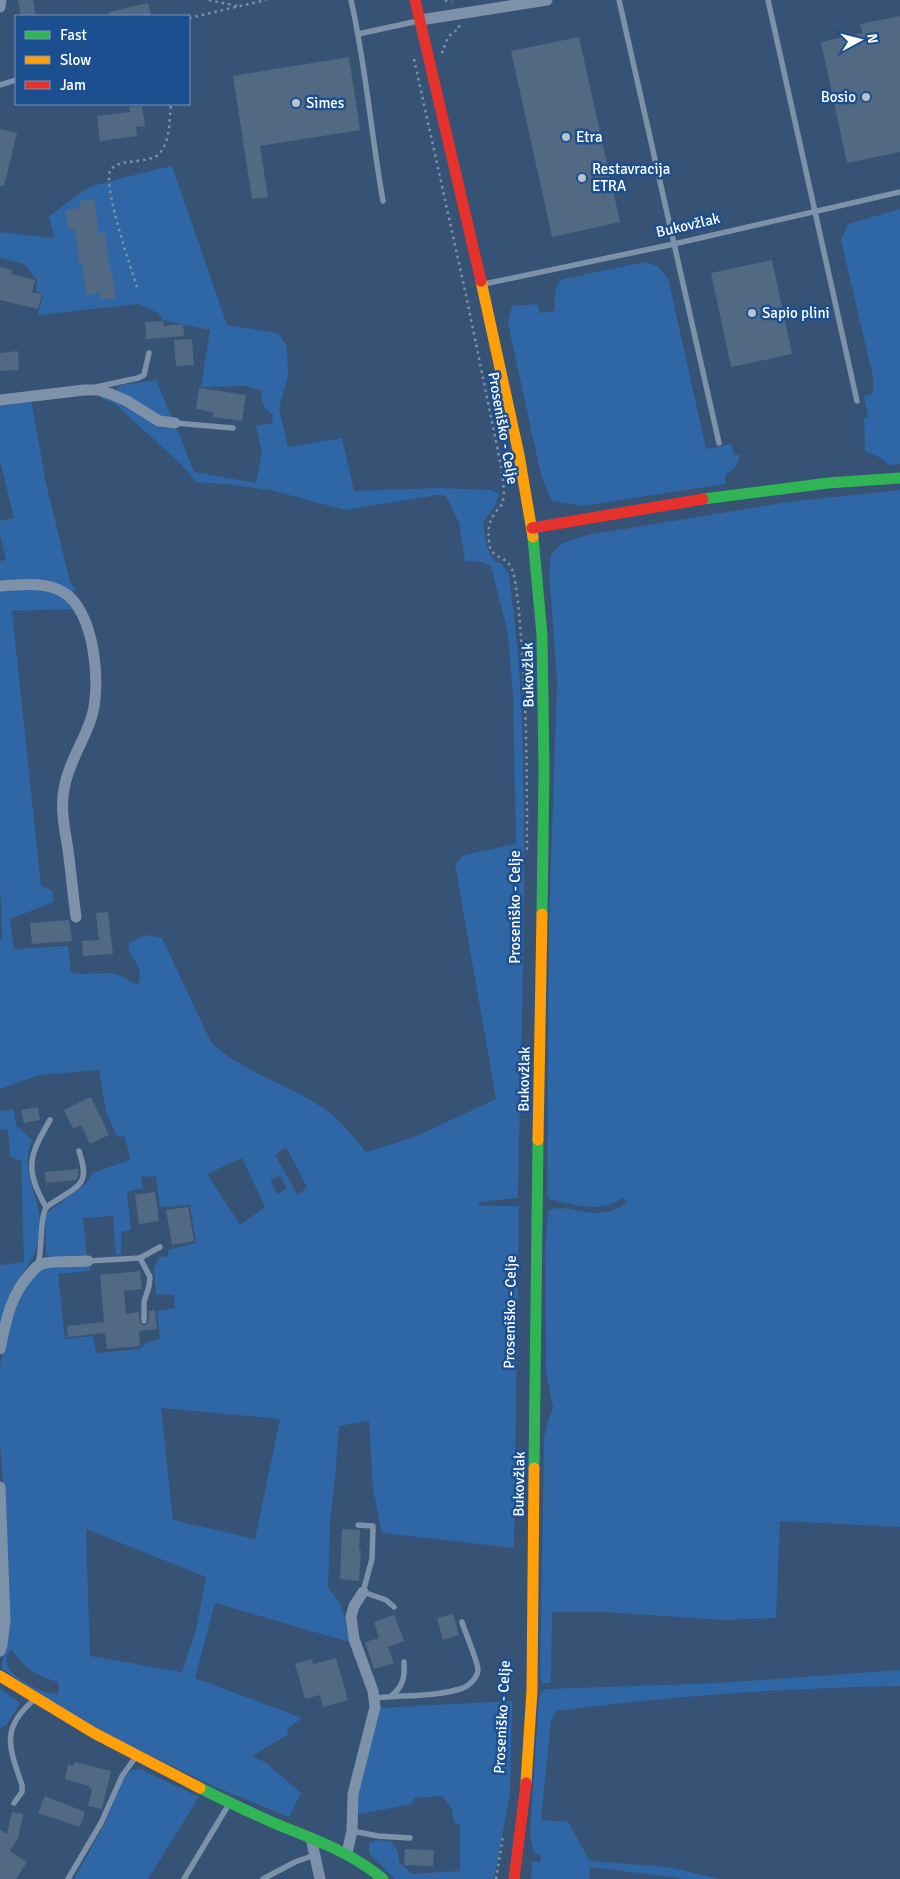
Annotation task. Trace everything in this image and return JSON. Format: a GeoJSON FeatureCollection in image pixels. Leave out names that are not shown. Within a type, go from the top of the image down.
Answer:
{"type":"FeatureCollection","features":[{"type":"Feature","properties":{"kind":"main road","name":"Bukovžlak"},"geometry":{"type":"LineString","coordinates":[[415,0],[482,285],[519,455],[532,528],[542,635],[544,769],[536,1267],[532,1690],[528,1762],[514,1879]]}},
{"type":"Feature","properties":{"kind":"main road"},"geometry":{"type":"LineString","coordinates":[[532,528],[684,501],[828,483],[900,478]]}},
{"type":"Feature","properties":{"kind":"main road"},"geometry":{"type":"LineString","coordinates":[[0,1676],[76,1724],[136,1756],[230,1802],[346,1853],[363,1862],[383,1879]]}},
{"type":"Feature","properties":{"kind":"street"},"geometry":{"type":"LineString","coordinates":[[0,7],[1,0]]}},
{"type":"Feature","properties":{"kind":"street"},"geometry":{"type":"LineString","coordinates":[[420,20],[547,0]]}},
{"type":"Feature","properties":{"kind":"street"},"geometry":{"type":"LineString","coordinates":[[0,400],[98,390],[127,401],[159,421],[175,424]]}},
{"type":"Feature","properties":{"kind":"street"},"geometry":{"type":"LineString","coordinates":[[0,586],[43,584],[70,597],[80,612],[89,635],[95,660],[96,699],[91,719],[69,768],[63,791],[64,820],[76,917]]}},
{"type":"Feature","properties":{"kind":"street"},"geometry":{"type":"LineString","coordinates":[[0,1349],[7,1316],[13,1300],[19,1287],[37,1266],[44,1263],[88,1261]]}},
{"type":"Feature","properties":{"kind":"street"},"geometry":{"type":"LineString","coordinates":[[0,1487],[4,1620],[0,1651]]}},
{"type":"Feature","properties":{"kind":"street"},"geometry":{"type":"LineString","coordinates":[[346,1853],[352,1831],[353,1794],[374,1707],[374,1698],[354,1639],[351,1617],[354,1606],[362,1592]]}},
{"type":"Feature","properties":{"kind":"street"},"geometry":{"type":"LineString","coordinates":[[311,1838],[320,1879]]}},
{"type":"Feature","properties":{"kind":"lane"},"geometry":{"type":"LineString","coordinates":[[350,0],[358,34],[382,202]]}},
{"type":"Feature","properties":{"kind":"lane"},"geometry":{"type":"LineString","coordinates":[[619,0],[719,443]]}},
{"type":"Feature","properties":{"kind":"lane"},"geometry":{"type":"LineString","coordinates":[[768,0],[857,401]]}},
{"type":"Feature","properties":{"kind":"lane"},"geometry":{"type":"LineString","coordinates":[[358,34],[420,20]]}},
{"type":"Feature","properties":{"kind":"lane"},"geometry":{"type":"LineString","coordinates":[[0,85],[15,80]]}},
{"type":"Feature","properties":{"kind":"lane","name":"Bukovžlak"},"geometry":{"type":"LineString","coordinates":[[482,285],[674,244],[900,192]]}},
{"type":"Feature","properties":{"kind":"lane"},"geometry":{"type":"LineString","coordinates":[[84,390],[144,375],[150,353]]}},
{"type":"Feature","properties":{"kind":"lane"},"geometry":{"type":"LineString","coordinates":[[175,424],[233,428]]}},
{"type":"Feature","properties":{"kind":"lane"},"geometry":{"type":"LineString","coordinates":[[46,1207],[38,1194],[34,1181],[31,1158],[50,1120]]}},
{"type":"Feature","properties":{"kind":"lane"},"geometry":{"type":"LineString","coordinates":[[37,1266],[41,1253],[43,1216],[46,1207],[80,1184],[85,1174],[79,1151]]}},
{"type":"Feature","properties":{"kind":"lane"},"geometry":{"type":"LineString","coordinates":[[88,1261],[140,1258],[160,1247]]}},
{"type":"Feature","properties":{"kind":"lane"},"geometry":{"type":"LineString","coordinates":[[140,1258],[150,1277],[150,1286],[144,1302],[144,1320]]}},
{"type":"Feature","properties":{"kind":"lane"},"geometry":{"type":"LineString","coordinates":[[358,1525],[373,1526],[372,1559],[362,1592],[386,1600],[394,1607]]}},
{"type":"Feature","properties":{"kind":"lane"},"geometry":{"type":"LineString","coordinates":[[374,1698],[432,1694],[461,1689],[474,1680],[478,1670],[462,1622]]}},
{"type":"Feature","properties":{"kind":"lane"},"geometry":{"type":"LineString","coordinates":[[391,1696],[397,1692],[403,1683],[404,1662]]}},
{"type":"Feature","properties":{"kind":"lane"},"geometry":{"type":"LineString","coordinates":[[14,1803],[22,1792],[22,1785],[8,1743],[9,1731],[24,1707],[35,1699]]}},
{"type":"Feature","properties":{"kind":"lane"},"geometry":{"type":"LineString","coordinates":[[68,1879],[101,1823],[122,1776],[136,1756]]}},
{"type":"Feature","properties":{"kind":"lane"},"geometry":{"type":"LineString","coordinates":[[184,1879],[230,1802]]}},
{"type":"Feature","properties":{"kind":"lane"},"geometry":{"type":"LineString","coordinates":[[352,1831],[378,1836],[410,1838]]}},
{"type":"Feature","properties":{"kind":"lane"},"geometry":{"type":"LineString","coordinates":[[263,1879],[295,1862],[315,1855]]}},
{"type":"Feature","properties":{"kind":"path"},"geometry":{"type":"LineString","coordinates":[[209,0],[237,7]]}},
{"type":"Feature","properties":{"kind":"path"},"geometry":{"type":"LineString","coordinates":[[190,18],[266,0]]}},
{"type":"Feature","properties":{"kind":"path"},"geometry":{"type":"LineString","coordinates":[[445,0],[454,2],[457,14]]}},
{"type":"Feature","properties":{"kind":"path","name":"Proseniško - Celje"},"geometry":{"type":"LineString","coordinates":[[457,14],[459,29],[447,38],[443,52],[412,59],[466,295],[501,466],[502,504],[489,523],[488,531],[491,551],[496,556],[504,558],[510,564],[514,576],[520,622],[526,698],[527,859]]}},
{"type":"Feature","properties":{"kind":"path"},"geometry":{"type":"LineString","coordinates":[[137,287],[110,193],[108,177],[111,170],[120,163],[154,157],[164,148],[171,105]]}},
{"type":"Feature","properties":{"kind":"path"},"geometry":{"type":"LineString","coordinates":[[496,1879],[504,1831]]}},
{"type":"Feature","properties":{"kind":"shaded area"},"geometry":{"type":"Polygon","coordinates":[[[172,166],[227,325],[278,333],[287,346],[288,376],[279,408],[288,447],[342,438],[354,491],[439,488],[491,490],[499,494],[495,506],[483,522],[489,553],[496,562],[502,564],[509,575],[518,654],[523,745],[524,874],[518,1198],[478,1202],[480,1206],[519,1206],[514,1548],[382,1533],[373,1489],[369,1421],[339,1426],[330,1523],[328,1587],[340,1604],[345,1618],[349,1642],[215,1603],[195,1678],[302,1718],[287,1729],[289,1734],[252,1756],[265,1762],[301,1793],[289,1817],[215,1787],[123,1742],[67,1712],[2,1669],[6,1644],[4,1495],[0,1444],[0,1365],[6,1338],[22,1289],[40,1268],[90,1265],[90,1271],[58,1274],[65,1339],[93,1336],[96,1353],[139,1349],[148,1342],[160,1339],[157,1311],[175,1308],[174,1295],[156,1294],[154,1269],[159,1257],[168,1256],[168,1250],[196,1243],[190,1205],[160,1207],[156,1176],[141,1177],[143,1188],[127,1192],[131,1230],[121,1232],[121,1255],[116,1255],[113,1216],[83,1218],[87,1257],[50,1258],[46,1254],[45,1220],[48,1212],[86,1184],[92,1173],[130,1160],[125,1137],[116,1135],[106,1112],[99,1070],[40,1075],[0,1089],[0,939],[2,939],[0,886],[0,588],[54,590],[75,609],[12,611],[41,886],[52,890],[54,902],[10,919],[14,949],[68,946],[71,973],[116,974],[138,984],[140,977],[138,965],[130,953],[129,943],[146,935],[162,938],[211,1042],[237,1062],[309,1099],[329,1112],[346,1128],[366,1152],[412,1138],[496,1099],[455,864],[464,855],[516,844],[513,696],[508,633],[491,566],[481,562],[465,561],[459,523],[446,496],[438,495],[345,510],[274,491],[236,485],[196,482],[182,465],[114,403],[102,399],[101,395],[124,403],[161,428],[177,429],[194,472],[256,483],[262,452],[256,426],[272,423],[273,414],[263,405],[261,390],[246,386],[201,387],[210,330],[163,320],[158,313],[138,304],[38,315],[43,294],[36,291],[37,280],[24,264],[0,258],[0,232],[54,238],[49,216],[89,187],[172,166]],[[286,1147],[275,1155],[298,1195],[307,1187],[286,1147]],[[242,1158],[207,1174],[240,1225],[265,1207],[242,1158]],[[280,1176],[270,1180],[277,1194],[287,1189],[280,1176]],[[161,1408],[173,1520],[255,1539],[280,1419],[161,1408]],[[86,1529],[90,1656],[182,1672],[196,1630],[206,1577],[86,1529]],[[11,1649],[8,1653],[8,1667],[16,1676],[38,1689],[58,1694],[58,1682],[42,1677],[31,1670],[11,1649]]]}},
{"type":"Feature","properties":{"kind":"shaded area"},"geometry":{"type":"Polygon","coordinates":[[[900,209],[900,464],[889,465],[881,458],[865,451],[864,418],[868,417],[864,396],[873,394],[873,377],[841,240],[848,224],[900,209]]]}},
{"type":"Feature","properties":{"kind":"shaded area"},"geometry":{"type":"Polygon","coordinates":[[[645,262],[657,266],[668,278],[706,449],[731,444],[734,455],[740,455],[738,462],[733,469],[725,474],[725,484],[582,506],[552,501],[541,475],[512,342],[508,322],[512,306],[537,304],[540,313],[554,311],[557,285],[563,279],[645,262]]]}},
{"type":"Feature","properties":{"kind":"shaded area"},"geometry":{"type":"Polygon","coordinates":[[[156,380],[172,418],[164,419],[117,392],[116,388],[122,385],[156,380]]]}},
{"type":"Feature","properties":{"kind":"shaded area"},"geometry":{"type":"Polygon","coordinates":[[[31,400],[46,483],[70,582],[76,590],[71,593],[0,583],[0,561],[6,560],[0,535],[0,521],[14,518],[0,461],[0,404],[31,400]]]}},
{"type":"Feature","properties":{"kind":"shaded area"},"geometry":{"type":"Polygon","coordinates":[[[900,490],[900,1527],[780,1521],[776,1618],[725,1620],[603,1612],[552,1612],[551,1683],[543,1683],[540,1678],[544,1438],[553,1407],[546,1372],[545,1251],[548,1211],[564,1208],[583,1212],[605,1212],[616,1209],[628,1201],[623,1198],[605,1206],[587,1207],[549,1199],[547,1194],[549,923],[557,680],[549,571],[551,555],[563,543],[588,535],[788,502],[900,490]]]}},
{"type":"Feature","properties":{"kind":"shaded area"},"geometry":{"type":"Polygon","coordinates":[[[14,1109],[16,1125],[32,1140],[28,1153],[28,1165],[40,1219],[40,1231],[34,1253],[15,1289],[0,1327],[0,1265],[24,1262],[21,1161],[10,1157],[8,1130],[0,1129],[0,1111],[14,1109]]]}},
{"type":"Feature","properties":{"kind":"shaded area"},"geometry":{"type":"Polygon","coordinates":[[[900,1670],[900,1686],[728,1694],[556,1711],[551,1721],[541,1820],[568,1822],[590,1861],[668,1867],[720,1879],[687,1879],[589,1867],[590,1879],[531,1879],[532,1861],[540,1862],[541,1855],[534,1853],[530,1834],[539,1697],[541,1692],[546,1689],[720,1683],[900,1670]]]}},
{"type":"Feature","properties":{"kind":"shaded area"},"geometry":{"type":"Polygon","coordinates":[[[0,1688],[20,1703],[7,1724],[0,1728],[0,1688]]]}},
{"type":"Feature","properties":{"kind":"shaded area"},"geometry":{"type":"Polygon","coordinates":[[[512,1701],[510,1794],[494,1879],[395,1879],[369,1853],[369,1843],[377,1840],[392,1842],[398,1852],[399,1862],[412,1874],[460,1871],[460,1825],[454,1822],[452,1809],[442,1796],[414,1798],[412,1804],[354,1815],[356,1794],[379,1708],[512,1701]]]}},
{"type":"Feature","properties":{"kind":"shaded area"},"geometry":{"type":"Polygon","coordinates":[[[140,1769],[199,1797],[148,1879],[74,1879],[104,1825],[124,1777],[132,1770],[140,1769]]]}},
{"type":"Feature","properties":{"kind":"building"},"geometry":{"type":"Polygon","coordinates":[[[18,0],[33,0],[36,15],[21,15],[18,0]]]}},
{"type":"Feature","properties":{"kind":"building"},"geometry":{"type":"Polygon","coordinates":[[[148,3],[151,15],[109,15],[109,12],[148,3]]]}},
{"type":"Feature","properties":{"kind":"building","name":"Bosio"},"geometry":{"type":"Polygon","coordinates":[[[900,16],[900,152],[847,163],[821,42],[862,33],[860,24],[900,16]]]}},
{"type":"Feature","properties":{"kind":"building","name":"Etra"},"geometry":{"type":"Polygon","coordinates":[[[579,37],[620,222],[552,237],[511,51],[579,37]]]}},
{"type":"Feature","properties":{"kind":"building","name":"Simes"},"geometry":{"type":"Polygon","coordinates":[[[349,57],[360,130],[260,146],[268,197],[252,199],[233,76],[349,57]]]}},
{"type":"Feature","properties":{"kind":"building"},"geometry":{"type":"Polygon","coordinates":[[[142,106],[145,126],[136,127],[137,136],[100,141],[97,116],[130,112],[129,107],[142,106]]]}},
{"type":"Feature","properties":{"kind":"building"},"geometry":{"type":"Polygon","coordinates":[[[0,129],[17,133],[4,186],[0,186],[0,129]]]}},
{"type":"Feature","properties":{"kind":"building"},"geometry":{"type":"Polygon","coordinates":[[[95,199],[98,233],[105,232],[116,298],[101,300],[100,293],[86,295],[82,262],[79,263],[75,229],[68,230],[66,210],[80,208],[79,201],[95,199]]]}},
{"type":"Feature","properties":{"kind":"building","name":"Sapio plini"},"geometry":{"type":"Polygon","coordinates":[[[772,260],[792,354],[731,367],[711,273],[772,260]]]}},
{"type":"Feature","properties":{"kind":"building"},"geometry":{"type":"Polygon","coordinates":[[[0,267],[12,270],[11,274],[35,280],[32,292],[42,294],[38,309],[0,300],[0,267]]]}},
{"type":"Feature","properties":{"kind":"building"},"geometry":{"type":"Polygon","coordinates":[[[163,321],[164,326],[183,324],[184,336],[146,339],[145,322],[163,321]]]}},
{"type":"Feature","properties":{"kind":"building"},"geometry":{"type":"Polygon","coordinates":[[[192,339],[194,365],[176,366],[174,340],[192,339]]]}},
{"type":"Feature","properties":{"kind":"building"},"geometry":{"type":"Polygon","coordinates":[[[18,351],[19,370],[0,371],[0,353],[18,351]]]}},
{"type":"Feature","properties":{"kind":"building"},"geometry":{"type":"Polygon","coordinates":[[[199,388],[246,395],[242,421],[213,417],[213,412],[196,409],[199,388]]]}},
{"type":"Feature","properties":{"kind":"building"},"geometry":{"type":"Polygon","coordinates":[[[108,912],[113,954],[83,956],[82,941],[99,940],[96,913],[108,912]]]}},
{"type":"Feature","properties":{"kind":"building"},"geometry":{"type":"Polygon","coordinates":[[[69,920],[72,941],[32,944],[30,923],[69,920]]]}},
{"type":"Feature","properties":{"kind":"building"},"geometry":{"type":"Polygon","coordinates":[[[91,1097],[109,1135],[90,1144],[81,1125],[73,1129],[64,1110],[91,1097]]]}},
{"type":"Feature","properties":{"kind":"building"},"geometry":{"type":"Polygon","coordinates":[[[38,1107],[40,1120],[24,1123],[21,1110],[38,1107]]]}},
{"type":"Feature","properties":{"kind":"building"},"geometry":{"type":"Polygon","coordinates":[[[78,1169],[76,1180],[46,1183],[45,1172],[78,1169]]]}},
{"type":"Feature","properties":{"kind":"building"},"geometry":{"type":"Polygon","coordinates":[[[155,1192],[159,1221],[139,1224],[135,1195],[155,1192]]]}},
{"type":"Feature","properties":{"kind":"building"},"geometry":{"type":"Polygon","coordinates":[[[188,1207],[194,1241],[172,1245],[166,1210],[188,1207]]]}},
{"type":"Feature","properties":{"kind":"building"},"geometry":{"type":"Polygon","coordinates":[[[140,1271],[142,1289],[124,1291],[126,1314],[139,1312],[140,1323],[144,1326],[148,1323],[149,1311],[155,1310],[157,1329],[139,1331],[140,1346],[107,1349],[105,1333],[68,1337],[67,1326],[104,1322],[100,1275],[140,1271]]]}},
{"type":"Feature","properties":{"kind":"building"},"geometry":{"type":"Polygon","coordinates":[[[342,1529],[360,1530],[359,1581],[340,1579],[342,1529]]]}},
{"type":"Feature","properties":{"kind":"building"},"geometry":{"type":"Polygon","coordinates":[[[453,1614],[459,1635],[443,1640],[437,1618],[453,1614]]]}},
{"type":"Feature","properties":{"kind":"building"},"geometry":{"type":"Polygon","coordinates":[[[394,1615],[404,1641],[388,1647],[394,1663],[374,1669],[365,1642],[379,1638],[374,1622],[394,1615]]]}},
{"type":"Feature","properties":{"kind":"building"},"geometry":{"type":"Polygon","coordinates":[[[336,1658],[348,1700],[323,1707],[320,1695],[305,1699],[295,1664],[312,1659],[313,1664],[336,1658]]]}},
{"type":"Feature","properties":{"kind":"building"},"geometry":{"type":"Polygon","coordinates":[[[75,1762],[111,1771],[102,1809],[88,1806],[92,1789],[89,1786],[65,1779],[68,1764],[73,1766],[75,1762]]]}},
{"type":"Feature","properties":{"kind":"building"},"geometry":{"type":"Polygon","coordinates":[[[45,1796],[85,1812],[80,1827],[38,1813],[45,1796]]]}},
{"type":"Feature","properties":{"kind":"building"},"geometry":{"type":"Polygon","coordinates":[[[12,1812],[23,1814],[18,1839],[10,1851],[27,1862],[16,1879],[0,1879],[0,1830],[7,1834],[12,1812]]]}},
{"type":"Feature","properties":{"kind":"building"},"geometry":{"type":"Polygon","coordinates":[[[405,1849],[434,1850],[433,1866],[404,1865],[405,1849]]]}},
{"type":"Feature","properties":{"kind":"traffic: fast"},"geometry":{"type":"LineString","coordinates":[[703,499],[828,483],[900,478]]}},
{"type":"Feature","properties":{"kind":"traffic: fast"},"geometry":{"type":"LineString","coordinates":[[533,537],[542,635],[544,769],[542,914]]}},
{"type":"Feature","properties":{"kind":"traffic: fast"},"geometry":{"type":"LineString","coordinates":[[534,1468],[538,1140]]}},
{"type":"Feature","properties":{"kind":"traffic: fast"},"geometry":{"type":"LineString","coordinates":[[200,1788],[265,1819],[344,1853],[383,1879]]}},
{"type":"Feature","properties":{"kind":"traffic: slow"},"geometry":{"type":"LineString","coordinates":[[481,281],[519,455],[533,537]]}},
{"type":"Feature","properties":{"kind":"traffic: slow"},"geometry":{"type":"LineString","coordinates":[[538,1140],[542,914]]}},
{"type":"Feature","properties":{"kind":"traffic: slow"},"geometry":{"type":"LineString","coordinates":[[526,1783],[532,1690],[534,1468]]}},
{"type":"Feature","properties":{"kind":"traffic: slow"},"geometry":{"type":"LineString","coordinates":[[0,1676],[94,1733],[200,1788]]}},
{"type":"Feature","properties":{"kind":"traffic: jam"},"geometry":{"type":"LineString","coordinates":[[415,0],[481,281]]}},
{"type":"Feature","properties":{"kind":"traffic: jam"},"geometry":{"type":"LineString","coordinates":[[532,528],[703,499]]}},
{"type":"Feature","properties":{"kind":"traffic: jam"},"geometry":{"type":"LineString","coordinates":[[514,1879],[526,1783]]}},
{"type":"Feature","properties":{"kind":"place","name":"Bosio"},"geometry":{"type":"Point","coordinates":[866,97]}},
{"type":"Feature","properties":{"kind":"place","name":"Simes"},"geometry":{"type":"Point","coordinates":[296,103]}},
{"type":"Feature","properties":{"kind":"place","name":"Etra"},"geometry":{"type":"Point","coordinates":[566,137]}},
{"type":"Feature","properties":{"kind":"place","name":"Restavracija ETRA"},"geometry":{"type":"Point","coordinates":[582,178]}},
{"type":"Feature","properties":{"kind":"place","name":"Sapio plini"},"geometry":{"type":"Point","coordinates":[752,313]}}]}
